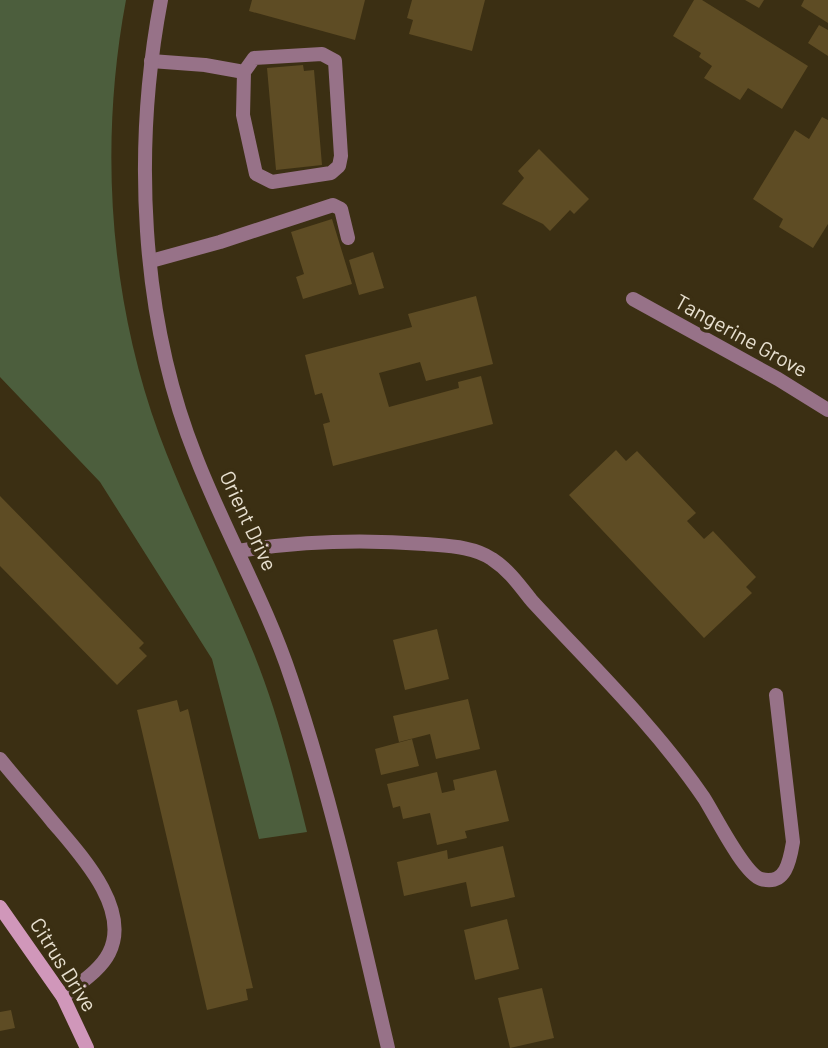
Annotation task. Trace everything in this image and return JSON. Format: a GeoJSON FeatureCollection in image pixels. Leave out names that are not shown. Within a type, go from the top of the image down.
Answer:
{"type":"FeatureCollection","features":[{"type":"Feature","properties":{"kind":"street","name":"Orient Drive"},"geometry":{"type":"LineString","coordinates":[[161,0],[151,61],[144,145],[155,305],[171,378],[195,456],[259,595],[291,676],[320,769],[388,1048]]}},
{"type":"Feature","properties":{"kind":"street"},"geometry":{"type":"LineString","coordinates":[[322,54],[335,61],[341,156],[339,166],[331,173],[272,182],[256,174],[243,116],[244,72],[254,58],[322,54]]}},
{"type":"Feature","properties":{"kind":"street"},"geometry":{"type":"LineString","coordinates":[[151,61],[205,65],[244,72]]}},
{"type":"Feature","properties":{"kind":"street"},"geometry":{"type":"LineString","coordinates":[[151,261],[332,205],[341,209],[348,238]]}},
{"type":"Feature","properties":{"kind":"street","name":"Tangerine Grove"},"geometry":{"type":"LineString","coordinates":[[633,299],[778,379],[828,410]]}},
{"type":"Feature","properties":{"kind":"street"},"geometry":{"type":"LineString","coordinates":[[238,551],[301,542],[388,541],[457,547],[490,557],[513,577],[675,758],[704,798],[744,865],[758,878],[769,881],[779,878],[790,864],[793,842],[776,695]]}},
{"type":"Feature","properties":{"kind":"street"},"geometry":{"type":"LineString","coordinates":[[0,759],[90,866],[105,894],[114,919],[114,938],[109,954],[96,970],[63,997]]}},
{"type":"Feature","properties":{"kind":"street","name":"Citrus Drive"},"geometry":{"type":"LineString","coordinates":[[0,907],[63,997],[87,1048]]}},
{"type":"Feature","properties":{"kind":"green space"},"geometry":{"type":"Polygon","coordinates":[[[0,0],[126,0],[118,54],[111,164],[119,274],[129,328],[142,382],[159,434],[270,697],[307,832],[259,839],[212,659],[100,482],[0,377],[0,0]]]}},
{"type":"Feature","properties":{"kind":"building"},"geometry":{"type":"Polygon","coordinates":[[[252,0],[365,0],[355,40],[249,11],[252,0]]]}},
{"type":"Feature","properties":{"kind":"building"},"geometry":{"type":"Polygon","coordinates":[[[412,0],[485,0],[472,51],[409,34],[413,20],[407,18],[412,0]]]}},
{"type":"Feature","properties":{"kind":"building"},"geometry":{"type":"Polygon","coordinates":[[[694,0],[702,0],[808,66],[782,109],[748,88],[740,100],[704,78],[712,66],[699,57],[701,53],[673,36],[694,0]]]}},
{"type":"Feature","properties":{"kind":"building"},"geometry":{"type":"Polygon","coordinates":[[[745,0],[764,0],[759,8],[745,0]]]}},
{"type":"Feature","properties":{"kind":"building"},"geometry":{"type":"Polygon","coordinates":[[[804,0],[828,0],[828,23],[801,6],[804,0]]]}},
{"type":"Feature","properties":{"kind":"building"},"geometry":{"type":"Polygon","coordinates":[[[819,25],[828,30],[828,56],[808,43],[819,25]]]}},
{"type":"Feature","properties":{"kind":"building"},"geometry":{"type":"Polygon","coordinates":[[[303,65],[304,71],[314,70],[322,165],[276,170],[267,68],[303,65]]]}},
{"type":"Feature","properties":{"kind":"building"},"geometry":{"type":"Polygon","coordinates":[[[822,117],[828,120],[828,224],[813,248],[779,227],[783,219],[753,199],[795,130],[809,139],[822,117]]]}},
{"type":"Feature","properties":{"kind":"building"},"geometry":{"type":"Polygon","coordinates":[[[539,149],[589,199],[574,214],[570,210],[550,231],[543,224],[502,204],[524,178],[518,171],[539,149]]]}},
{"type":"Feature","properties":{"kind":"building"},"geometry":{"type":"Polygon","coordinates":[[[332,219],[352,284],[303,299],[296,277],[304,274],[291,232],[332,219]]]}},
{"type":"Feature","properties":{"kind":"building"},"geometry":{"type":"Polygon","coordinates":[[[373,252],[384,288],[359,295],[349,260],[373,252]]]}},
{"type":"Feature","properties":{"kind":"building"},"geometry":{"type":"Polygon","coordinates":[[[476,296],[493,364],[426,381],[420,362],[379,373],[389,407],[459,388],[458,382],[481,376],[493,424],[333,466],[323,424],[330,422],[322,393],[315,395],[305,355],[412,327],[408,314],[476,296]]]}},
{"type":"Feature","properties":{"kind":"building"},"geometry":{"type":"Polygon","coordinates":[[[616,450],[626,461],[637,451],[696,513],[687,521],[704,539],[713,531],[756,577],[746,587],[752,593],[704,638],[569,495],[616,450]]]}},
{"type":"Feature","properties":{"kind":"building"},"geometry":{"type":"Polygon","coordinates":[[[0,496],[144,643],[139,648],[147,656],[117,685],[0,566],[0,496]]]}},
{"type":"Feature","properties":{"kind":"building"},"geometry":{"type":"Polygon","coordinates":[[[437,629],[449,679],[405,690],[393,640],[437,629]]]}},
{"type":"Feature","properties":{"kind":"building"},"geometry":{"type":"Polygon","coordinates":[[[468,699],[480,749],[436,759],[430,734],[399,742],[393,716],[468,699]]]}},
{"type":"Feature","properties":{"kind":"building"},"geometry":{"type":"Polygon","coordinates":[[[177,700],[180,712],[188,709],[253,988],[246,989],[248,1000],[207,1010],[137,710],[177,700]]]}},
{"type":"Feature","properties":{"kind":"building"},"geometry":{"type":"Polygon","coordinates":[[[412,739],[419,766],[381,775],[375,749],[412,739]]]}},
{"type":"Feature","properties":{"kind":"building"},"geometry":{"type":"Polygon","coordinates":[[[496,770],[509,821],[465,831],[467,838],[437,845],[430,813],[403,819],[400,806],[393,808],[387,784],[437,772],[442,793],[455,790],[453,780],[496,770]]]}},
{"type":"Feature","properties":{"kind":"building"},"geometry":{"type":"Polygon","coordinates":[[[503,846],[515,897],[471,907],[466,882],[404,896],[397,862],[447,850],[448,859],[503,846]]]}},
{"type":"Feature","properties":{"kind":"building"},"geometry":{"type":"Polygon","coordinates":[[[507,919],[519,969],[475,980],[464,930],[507,919]]]}},
{"type":"Feature","properties":{"kind":"building"},"geometry":{"type":"Polygon","coordinates":[[[542,988],[554,1038],[510,1048],[498,998],[542,988]]]}},
{"type":"Feature","properties":{"kind":"building"},"geometry":{"type":"Polygon","coordinates":[[[11,1010],[15,1028],[0,1031],[0,1012],[11,1010]]]}}]}
